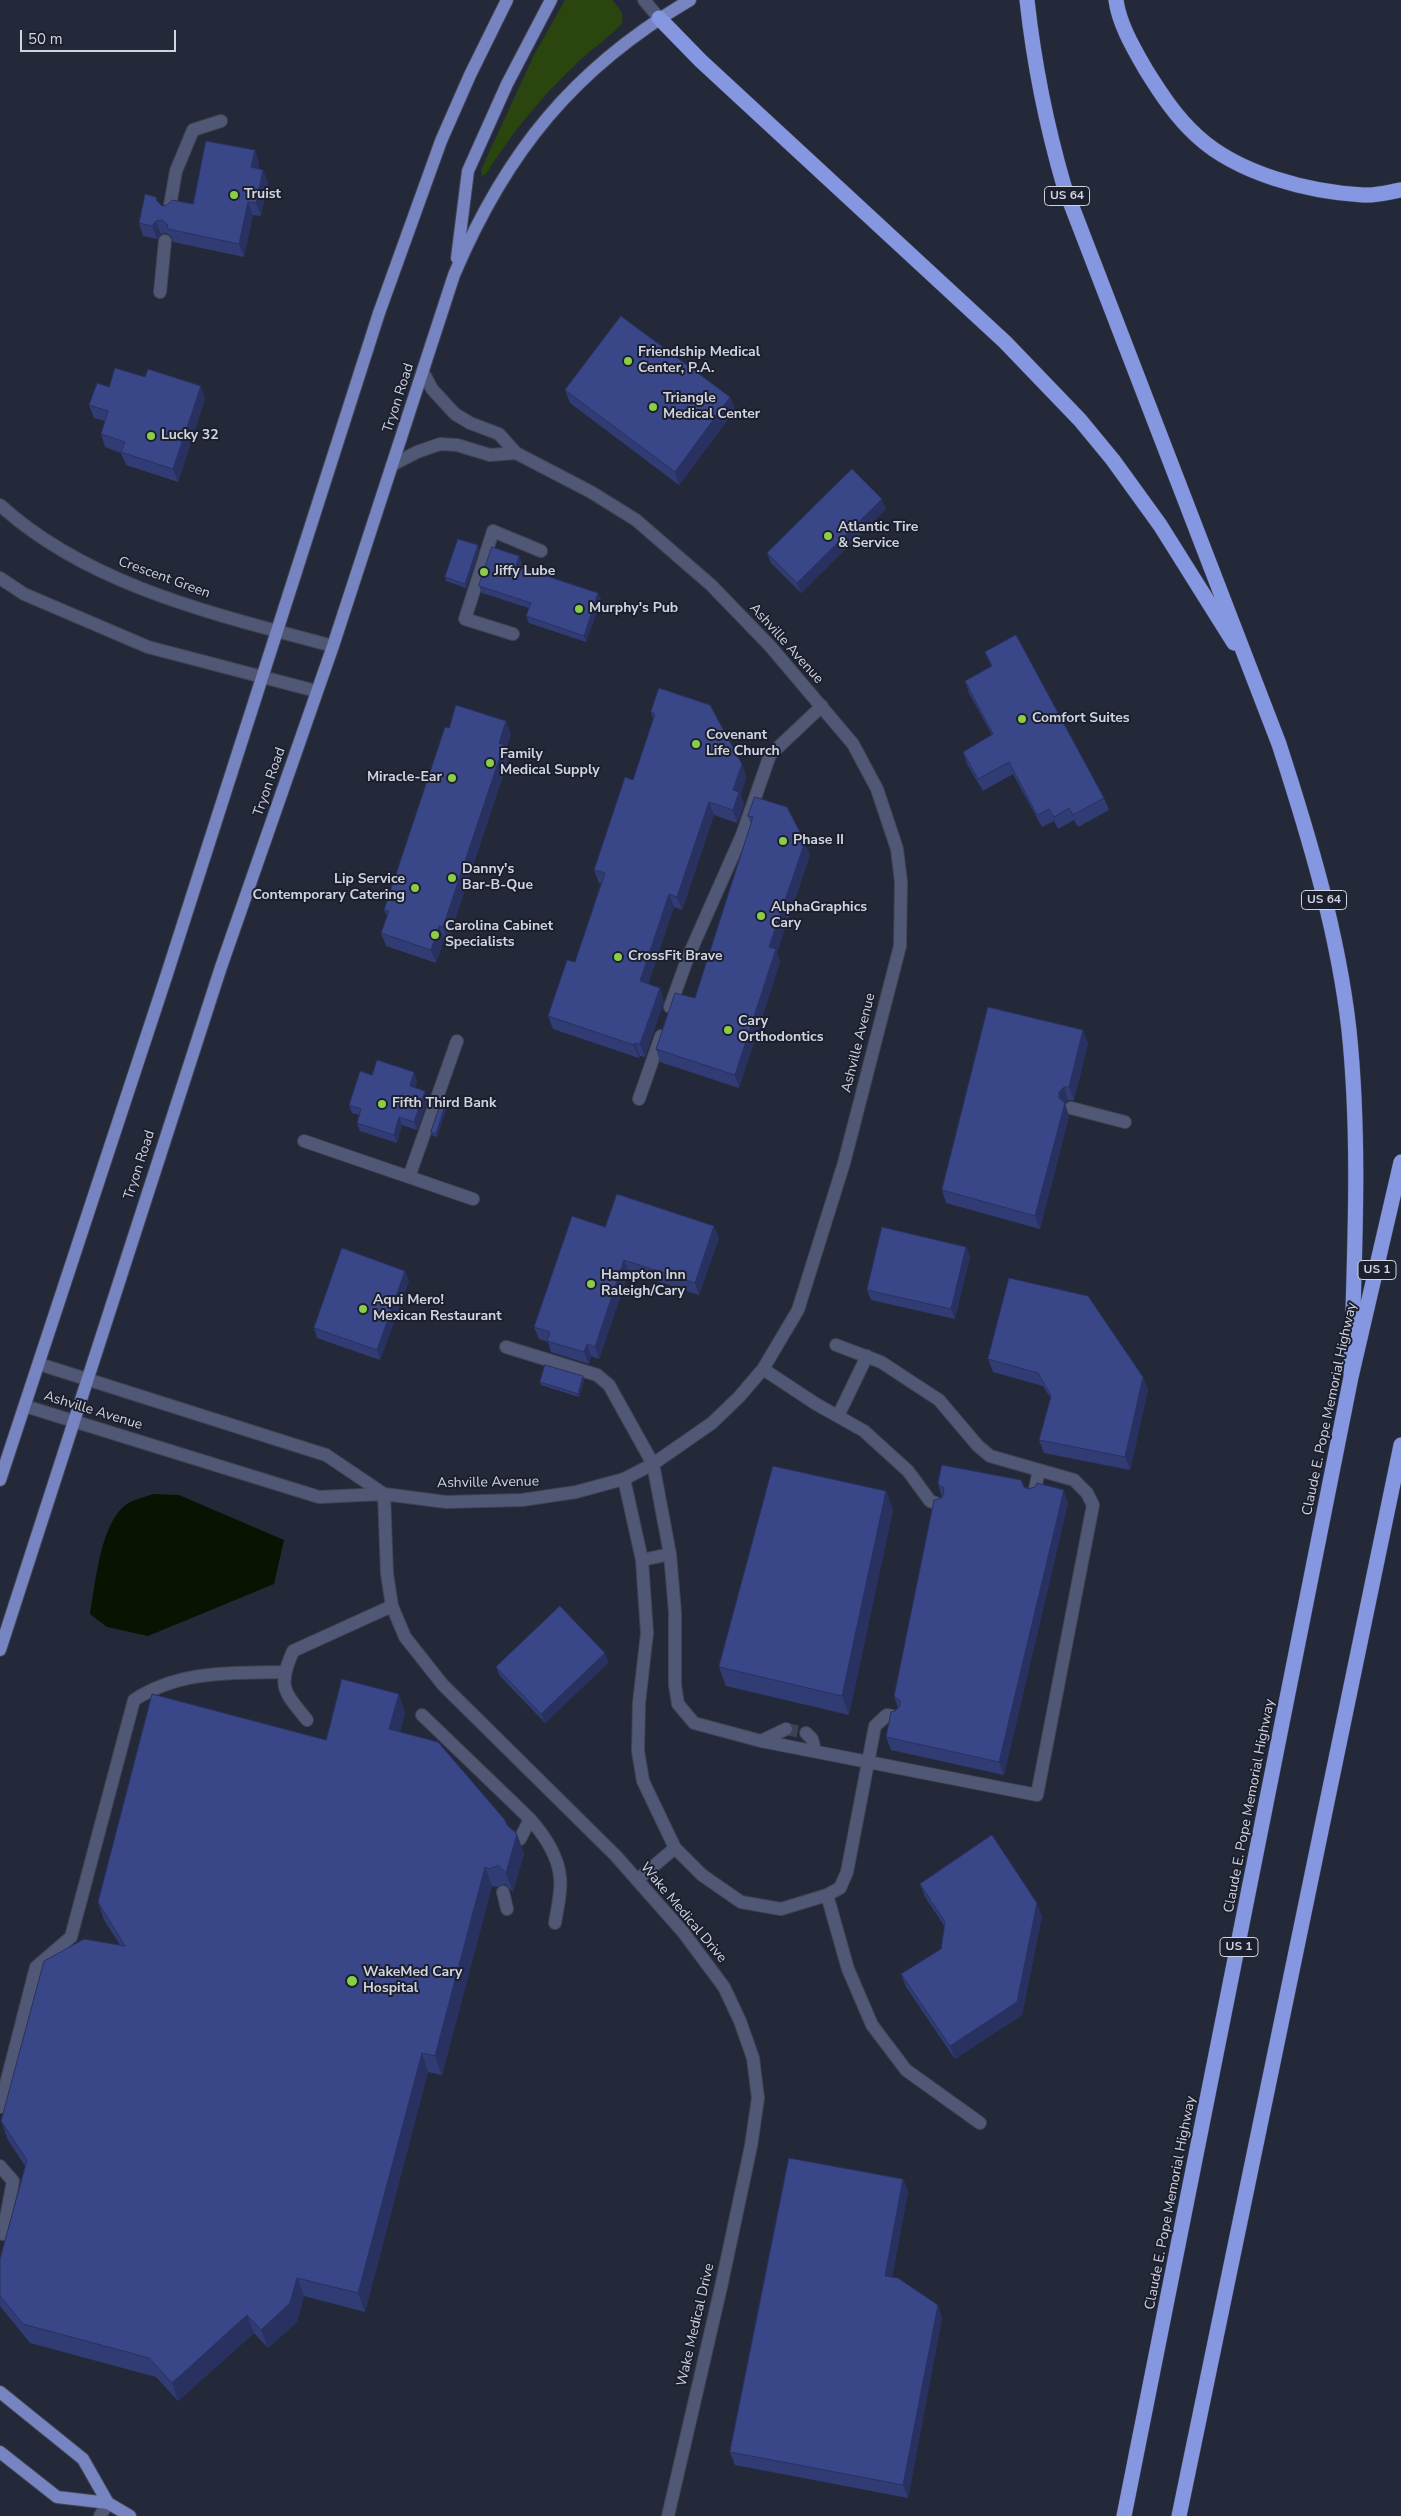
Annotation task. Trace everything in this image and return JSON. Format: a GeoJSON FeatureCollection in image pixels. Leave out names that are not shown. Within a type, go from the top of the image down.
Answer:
{"type":"FeatureCollection","features":[{"type":"Feature","properties":{"kind":"highway","name":"US 64"},"geometry":{"type":"LineString","coordinates":[[1027,0],[1035,67],[1064,186],[1252,671],[1303,818],[1334,941],[1349,1030],[1355,1137],[1351,1377]]}},
{"type":"Feature","properties":{"kind":"highway"},"geometry":{"type":"LineString","coordinates":[[1116,0],[1117,11],[1138,56],[1167,103],[1198,137],[1225,155],[1285,183],[1364,195],[1401,190]]}},
{"type":"Feature","properties":{"kind":"highway"},"geometry":{"type":"LineString","coordinates":[[659,18],[700,61],[1005,342],[1080,420],[1113,460],[1160,525],[1252,671]]}},
{"type":"Feature","properties":{"kind":"highway","name":"Claude E. Pope Memorial Highway"},"geometry":{"type":"LineString","coordinates":[[1124,2516],[1351,1377],[1401,1162]]}},
{"type":"Feature","properties":{"kind":"highway"},"geometry":{"type":"LineString","coordinates":[[1179,2516],[1401,1445]]}},
{"type":"Feature","properties":{"kind":"main road"},"geometry":{"type":"LineString","coordinates":[[0,1480],[379,313],[419,199],[470,75],[507,0]]}},
{"type":"Feature","properties":{"kind":"main road"},"geometry":{"type":"LineString","coordinates":[[454,275],[468,171],[507,84],[551,0]]}},
{"type":"Feature","properties":{"kind":"main road","name":"Tryon Road"},"geometry":{"type":"LineString","coordinates":[[0,1650],[221,967],[333,646],[454,275],[471,235],[498,185],[545,118],[604,60],[659,18],[690,0]]}},
{"type":"Feature","properties":{"kind":"main road"},"geometry":{"type":"LineString","coordinates":[[0,2392],[83,2459],[108,2503]]}},
{"type":"Feature","properties":{"kind":"main road"},"geometry":{"type":"LineString","coordinates":[[0,2452],[58,2497],[108,2503],[130,2516]]}},
{"type":"Feature","properties":{"kind":"street"},"geometry":{"type":"LineString","coordinates":[[644,0],[659,18]]}},
{"type":"Feature","properties":{"kind":"street"},"geometry":{"type":"LineString","coordinates":[[169,211],[176,171],[193,130],[222,121]]}},
{"type":"Feature","properties":{"kind":"street"},"geometry":{"type":"LineString","coordinates":[[160,292],[165,241]]}},
{"type":"Feature","properties":{"kind":"street","name":"Ashville Avenue"},"geometry":{"type":"LineString","coordinates":[[25,1406],[319,1497],[384,1494],[446,1502],[522,1500],[576,1492],[624,1479],[653,1464],[712,1423],[739,1397],[763,1369],[798,1310],[844,1163],[900,946],[901,882],[897,849],[877,788],[853,744],[822,706],[770,646],[711,585],[636,520],[591,492],[516,453],[499,434],[470,423],[455,414],[432,388],[423,372]]}},
{"type":"Feature","properties":{"kind":"street"},"geometry":{"type":"LineString","coordinates":[[392,466],[417,452],[440,444],[457,445],[490,455],[516,453]]}},
{"type":"Feature","properties":{"kind":"street","name":"Crescent Green"},"geometry":{"type":"LineString","coordinates":[[0,505],[16,520],[59,548],[103,572],[180,602],[333,646]]}},
{"type":"Feature","properties":{"kind":"street"},"geometry":{"type":"LineString","coordinates":[[513,634],[465,619],[493,531],[541,551]]}},
{"type":"Feature","properties":{"kind":"street"},"geometry":{"type":"LineString","coordinates":[[0,578],[24,594],[148,647],[316,691]]}},
{"type":"Feature","properties":{"kind":"street"},"geometry":{"type":"LineString","coordinates":[[639,1099],[688,957],[742,835],[770,755],[822,706]]}},
{"type":"Feature","properties":{"kind":"street"},"geometry":{"type":"LineString","coordinates":[[409,1177],[457,1041]]}},
{"type":"Feature","properties":{"kind":"street"},"geometry":{"type":"LineString","coordinates":[[1072,1108],[1125,1122]]}},
{"type":"Feature","properties":{"kind":"street"},"geometry":{"type":"LineString","coordinates":[[304,1141],[473,1199]]}},
{"type":"Feature","properties":{"kind":"street"},"geometry":{"type":"LineString","coordinates":[[506,1347],[597,1375],[609,1384],[653,1464],[670,1554],[675,1612],[675,1685],[678,1704],[694,1722],[706,1728],[761,1741],[1037,1795],[1092,1505],[1087,1493],[1074,1480],[990,1456],[978,1446],[939,1400],[882,1362],[836,1345]]}},
{"type":"Feature","properties":{"kind":"street"},"geometry":{"type":"LineString","coordinates":[[838,1416],[867,1356]]}},
{"type":"Feature","properties":{"kind":"street","name":"Ashville Avenue"},"geometry":{"type":"LineString","coordinates":[[39,1364],[86,1381],[326,1455],[384,1494]]}},
{"type":"Feature","properties":{"kind":"street"},"geometry":{"type":"LineString","coordinates":[[763,1369],[864,1431],[908,1471],[930,1501],[941,1504]]}},
{"type":"Feature","properties":{"kind":"street"},"geometry":{"type":"LineString","coordinates":[[1034,1494],[1039,1470]]}},
{"type":"Feature","properties":{"kind":"street"},"geometry":{"type":"LineString","coordinates":[[624,1479],[642,1560],[646,1633],[639,1703],[638,1751],[643,1780],[676,1848],[702,1875],[742,1902],[781,1909],[827,1895],[840,1888],[847,1872],[875,1726],[887,1715],[897,1717]]}},
{"type":"Feature","properties":{"kind":"street","name":"Wake Medical Drive"},"geometry":{"type":"LineString","coordinates":[[384,1494],[387,1574],[392,1606],[405,1637],[443,1685],[637,1880],[683,1932],[724,1987],[740,2020],[753,2058],[758,2098],[751,2146],[721,2287],[668,2516]]}},
{"type":"Feature","properties":{"kind":"street"},"geometry":{"type":"LineString","coordinates":[[642,1560],[670,1554]]}},
{"type":"Feature","properties":{"kind":"street"},"geometry":{"type":"LineString","coordinates":[[307,1720],[285,1692],[284,1672],[293,1651],[392,1606]]}},
{"type":"Feature","properties":{"kind":"street"},"geometry":{"type":"LineString","coordinates":[[0,2107],[36,1967],[71,1937],[134,1700],[152,1688],[206,1674],[284,1672]]}},
{"type":"Feature","properties":{"kind":"street"},"geometry":{"type":"LineString","coordinates":[[422,1715],[530,1819],[552,1850],[560,1877],[555,1923]]}},
{"type":"Feature","properties":{"kind":"street"},"geometry":{"type":"LineString","coordinates":[[761,1741],[786,1729]]}},
{"type":"Feature","properties":{"kind":"street"},"geometry":{"type":"LineString","coordinates":[[806,1733],[812,1739],[815,1751]]}},
{"type":"Feature","properties":{"kind":"street"},"geometry":{"type":"LineString","coordinates":[[520,1839],[530,1819]]}},
{"type":"Feature","properties":{"kind":"street"},"geometry":{"type":"LineString","coordinates":[[637,1880],[676,1848]]}},
{"type":"Feature","properties":{"kind":"street"},"geometry":{"type":"LineString","coordinates":[[503,1892],[507,1909]]}},
{"type":"Feature","properties":{"kind":"street"},"geometry":{"type":"LineString","coordinates":[[827,1895],[848,1969],[872,2025],[906,2070],[980,2123]]}},
{"type":"Feature","properties":{"kind":"street"},"geometry":{"type":"LineString","coordinates":[[0,2166],[13,2181],[3,2234]]}},
{"type":"Feature","properties":{"kind":"street"},"geometry":{"type":"LineString","coordinates":[[100,2516],[108,2503]]}},
{"type":"Feature","properties":{"kind":"green space"},"geometry":{"type":"Polygon","coordinates":[[[565,0],[612,0],[622,13],[622,23],[553,87],[517,129],[486,174],[482,176],[481,170],[534,55],[565,0]]]}},
{"type":"Feature","properties":{"kind":"shaded area"},"geometry":{"type":"Polygon","coordinates":[[[153,1494],[179,1495],[284,1540],[274,1584],[148,1636],[107,1627],[90,1614],[97,1569],[106,1537],[112,1522],[120,1510],[130,1502],[153,1494]]]}},
{"type":"Feature","properties":{"kind":"building","name":"Truist"},"geometry":{"type":"Polygon","coordinates":[[[206,141],[255,150],[251,167],[263,170],[256,203],[248,202],[239,244],[168,229],[167,224],[162,220],[156,221],[152,226],[139,223],[145,194],[156,197],[162,206],[167,205],[172,200],[193,204],[206,141]]]}},
{"type":"Feature","properties":{"kind":"building","name":"Triangle Medical Center"},"geometry":{"type":"Polygon","coordinates":[[[621,316],[730,397],[675,472],[565,390],[621,316]]]}},
{"type":"Feature","properties":{"kind":"building","name":"Lucky 32"},"geometry":{"type":"Polygon","coordinates":[[[115,368],[145,377],[148,369],[201,386],[173,469],[121,452],[125,442],[101,434],[108,411],[89,405],[97,383],[109,387],[115,368]]]}},
{"type":"Feature","properties":{"kind":"building","name":"Atlantic Tire & Service"},"geometry":{"type":"Polygon","coordinates":[[[852,469],[882,499],[797,583],[767,553],[852,469]]]}},
{"type":"Feature","properties":{"kind":"building"},"geometry":{"type":"Polygon","coordinates":[[[458,539],[478,545],[465,584],[445,577],[458,539]]]}},
{"type":"Feature","properties":{"kind":"building"},"geometry":{"type":"Polygon","coordinates":[[[492,547],[519,556],[516,566],[598,593],[584,636],[526,616],[531,603],[479,586],[492,547]]]}},
{"type":"Feature","properties":{"kind":"building","name":"Comfort Suites"},"geometry":{"type":"Polygon","coordinates":[[[1016,635],[1104,798],[1073,815],[1069,808],[1054,817],[1049,809],[1037,815],[1009,762],[978,779],[963,752],[993,734],[965,681],[992,666],[985,652],[1016,635]]]}},
{"type":"Feature","properties":{"kind":"building"},"geometry":{"type":"Polygon","coordinates":[[[659,688],[710,705],[742,764],[733,790],[739,792],[733,810],[709,802],[677,897],[669,894],[640,981],[660,988],[640,1044],[635,1043],[634,1045],[548,1016],[567,960],[575,962],[605,873],[594,870],[625,777],[633,780],[655,714],[651,712],[659,688]]]}},
{"type":"Feature","properties":{"kind":"building"},"geometry":{"type":"Polygon","coordinates":[[[456,705],[506,721],[499,743],[504,745],[443,927],[439,926],[431,950],[381,933],[389,911],[384,910],[445,727],[449,728],[456,705]]]}},
{"type":"Feature","properties":{"kind":"building"},"geometry":{"type":"Polygon","coordinates":[[[755,797],[787,807],[805,842],[769,947],[776,949],[735,1075],[656,1049],[675,993],[695,998],[753,817],[748,816],[755,797]]]}},
{"type":"Feature","properties":{"kind":"building"},"geometry":{"type":"Polygon","coordinates":[[[988,1007],[1083,1030],[1069,1087],[1064,1087],[1059,1092],[1059,1098],[1065,1103],[1035,1216],[942,1190],[988,1007]]]}},
{"type":"Feature","properties":{"kind":"building","name":"Fifth Third Bank"},"geometry":{"type":"Polygon","coordinates":[[[377,1060],[414,1072],[410,1086],[425,1091],[414,1122],[399,1117],[394,1135],[357,1123],[361,1109],[349,1105],[360,1071],[372,1075],[377,1060]]]}},
{"type":"Feature","properties":{"kind":"building"},"geometry":{"type":"Polygon","coordinates":[[[442,1101],[446,1102],[436,1134],[431,1132],[442,1101]]]}},
{"type":"Feature","properties":{"kind":"building","name":"Hampton Inn Raleigh/Cary"},"geometry":{"type":"Polygon","coordinates":[[[617,1194],[714,1226],[695,1283],[624,1260],[595,1347],[587,1344],[584,1352],[547,1341],[550,1332],[534,1327],[572,1216],[605,1227],[617,1194]]]}},
{"type":"Feature","properties":{"kind":"building"},"geometry":{"type":"Polygon","coordinates":[[[882,1227],[966,1247],[951,1309],[867,1290],[882,1227]]]}},
{"type":"Feature","properties":{"kind":"building","name":"Aqui Mero! Mexican Restaurant"},"geometry":{"type":"Polygon","coordinates":[[[342,1248],[405,1271],[377,1350],[314,1328],[342,1248]]]}},
{"type":"Feature","properties":{"kind":"building"},"geometry":{"type":"Polygon","coordinates":[[[1009,1278],[1088,1296],[1143,1377],[1125,1457],[1039,1440],[1051,1396],[1038,1373],[988,1359],[1009,1278]]]}},
{"type":"Feature","properties":{"kind":"building"},"geometry":{"type":"Polygon","coordinates":[[[545,1365],[583,1376],[578,1394],[540,1382],[545,1365]]]}},
{"type":"Feature","properties":{"kind":"building"},"geometry":{"type":"Polygon","coordinates":[[[942,1465],[1021,1480],[1024,1487],[1028,1489],[1035,1487],[1037,1483],[1064,1490],[999,1762],[886,1737],[891,1712],[900,1706],[900,1701],[894,1696],[934,1500],[941,1498],[944,1494],[943,1487],[938,1484],[942,1465]]]}},
{"type":"Feature","properties":{"kind":"building"},"geometry":{"type":"Polygon","coordinates":[[[773,1466],[886,1491],[842,1696],[719,1667],[773,1466]]]}},
{"type":"Feature","properties":{"kind":"building"},"geometry":{"type":"Polygon","coordinates":[[[560,1606],[605,1653],[541,1714],[496,1667],[560,1606]]]}},
{"type":"Feature","properties":{"kind":"building"},"geometry":{"type":"Polygon","coordinates":[[[342,1679],[399,1694],[389,1729],[438,1742],[505,1820],[507,1825],[517,1834],[506,1873],[498,1865],[490,1869],[485,1867],[435,2056],[422,2053],[358,2293],[297,2278],[290,2303],[261,2330],[247,2315],[172,2383],[149,2358],[23,2324],[0,2296],[0,2259],[27,2160],[1,2121],[44,1961],[84,1939],[125,1946],[98,1902],[152,1694],[326,1740],[342,1679]]]}},
{"type":"Feature","properties":{"kind":"building"},"geometry":{"type":"Polygon","coordinates":[[[992,1835],[1037,1903],[1017,2002],[950,2046],[901,1974],[941,1949],[945,1922],[920,1884],[992,1835]]]}},
{"type":"Feature","properties":{"kind":"building"},"geometry":{"type":"Polygon","coordinates":[[[789,2158],[903,2179],[885,2276],[898,2278],[938,2305],[903,2485],[730,2452],[789,2158]]]}},
{"type":"Feature","properties":{"kind":"tunnel"},"geometry":{"type":"LineString","coordinates":[[786,1729],[806,1733]]}},
{"type":"Feature","properties":{"kind":"place","name":"Truist"},"geometry":{"type":"Point","coordinates":[234,195]}},
{"type":"Feature","properties":{"kind":"place","name":"Friendship Medical Center, P.A."},"geometry":{"type":"Point","coordinates":[628,361]}},
{"type":"Feature","properties":{"kind":"place","name":"Triangle Medical Center"},"geometry":{"type":"Point","coordinates":[653,407]}},
{"type":"Feature","properties":{"kind":"place","name":"Lucky 32"},"geometry":{"type":"Point","coordinates":[151,436]}},
{"type":"Feature","properties":{"kind":"place","name":"Atlantic Tire & Service"},"geometry":{"type":"Point","coordinates":[828,536]}},
{"type":"Feature","properties":{"kind":"place","name":"Jiffy Lube"},"geometry":{"type":"Point","coordinates":[484,572]}},
{"type":"Feature","properties":{"kind":"place","name":"Murphy's Pub"},"geometry":{"type":"Point","coordinates":[579,609]}},
{"type":"Feature","properties":{"kind":"place","name":"Comfort Suites"},"geometry":{"type":"Point","coordinates":[1022,719]}},
{"type":"Feature","properties":{"kind":"place","name":"Covenant Life Church"},"geometry":{"type":"Point","coordinates":[696,744]}},
{"type":"Feature","properties":{"kind":"place","name":"Family Medical Supply"},"geometry":{"type":"Point","coordinates":[490,763]}},
{"type":"Feature","properties":{"kind":"place","name":"Miracle-Ear"},"geometry":{"type":"Point","coordinates":[452,778]}},
{"type":"Feature","properties":{"kind":"place","name":"Phase II"},"geometry":{"type":"Point","coordinates":[783,841]}},
{"type":"Feature","properties":{"kind":"place","name":"Danny's Bar-B-Que"},"geometry":{"type":"Point","coordinates":[452,878]}},
{"type":"Feature","properties":{"kind":"place","name":"Lip Service Contemporary Catering"},"geometry":{"type":"Point","coordinates":[415,888]}},
{"type":"Feature","properties":{"kind":"place","name":"AlphaGraphics Cary"},"geometry":{"type":"Point","coordinates":[761,916]}},
{"type":"Feature","properties":{"kind":"place","name":"Carolina Cabinet Specialists"},"geometry":{"type":"Point","coordinates":[435,935]}},
{"type":"Feature","properties":{"kind":"place","name":"CrossFit Brave"},"geometry":{"type":"Point","coordinates":[618,957]}},
{"type":"Feature","properties":{"kind":"place","name":"Cary Orthodontics"},"geometry":{"type":"Point","coordinates":[728,1030]}},
{"type":"Feature","properties":{"kind":"place","name":"Fifth Third Bank"},"geometry":{"type":"Point","coordinates":[382,1104]}},
{"type":"Feature","properties":{"kind":"place","name":"Hampton Inn Raleigh/Cary"},"geometry":{"type":"Point","coordinates":[591,1284]}},
{"type":"Feature","properties":{"kind":"place","name":"Aqui Mero! Mexican Restaurant"},"geometry":{"type":"Point","coordinates":[363,1309]}},
{"type":"Feature","properties":{"kind":"place","name":"WakeMed Cary Hospital"},"geometry":{"type":"Point","coordinates":[352,1981]}}]}
